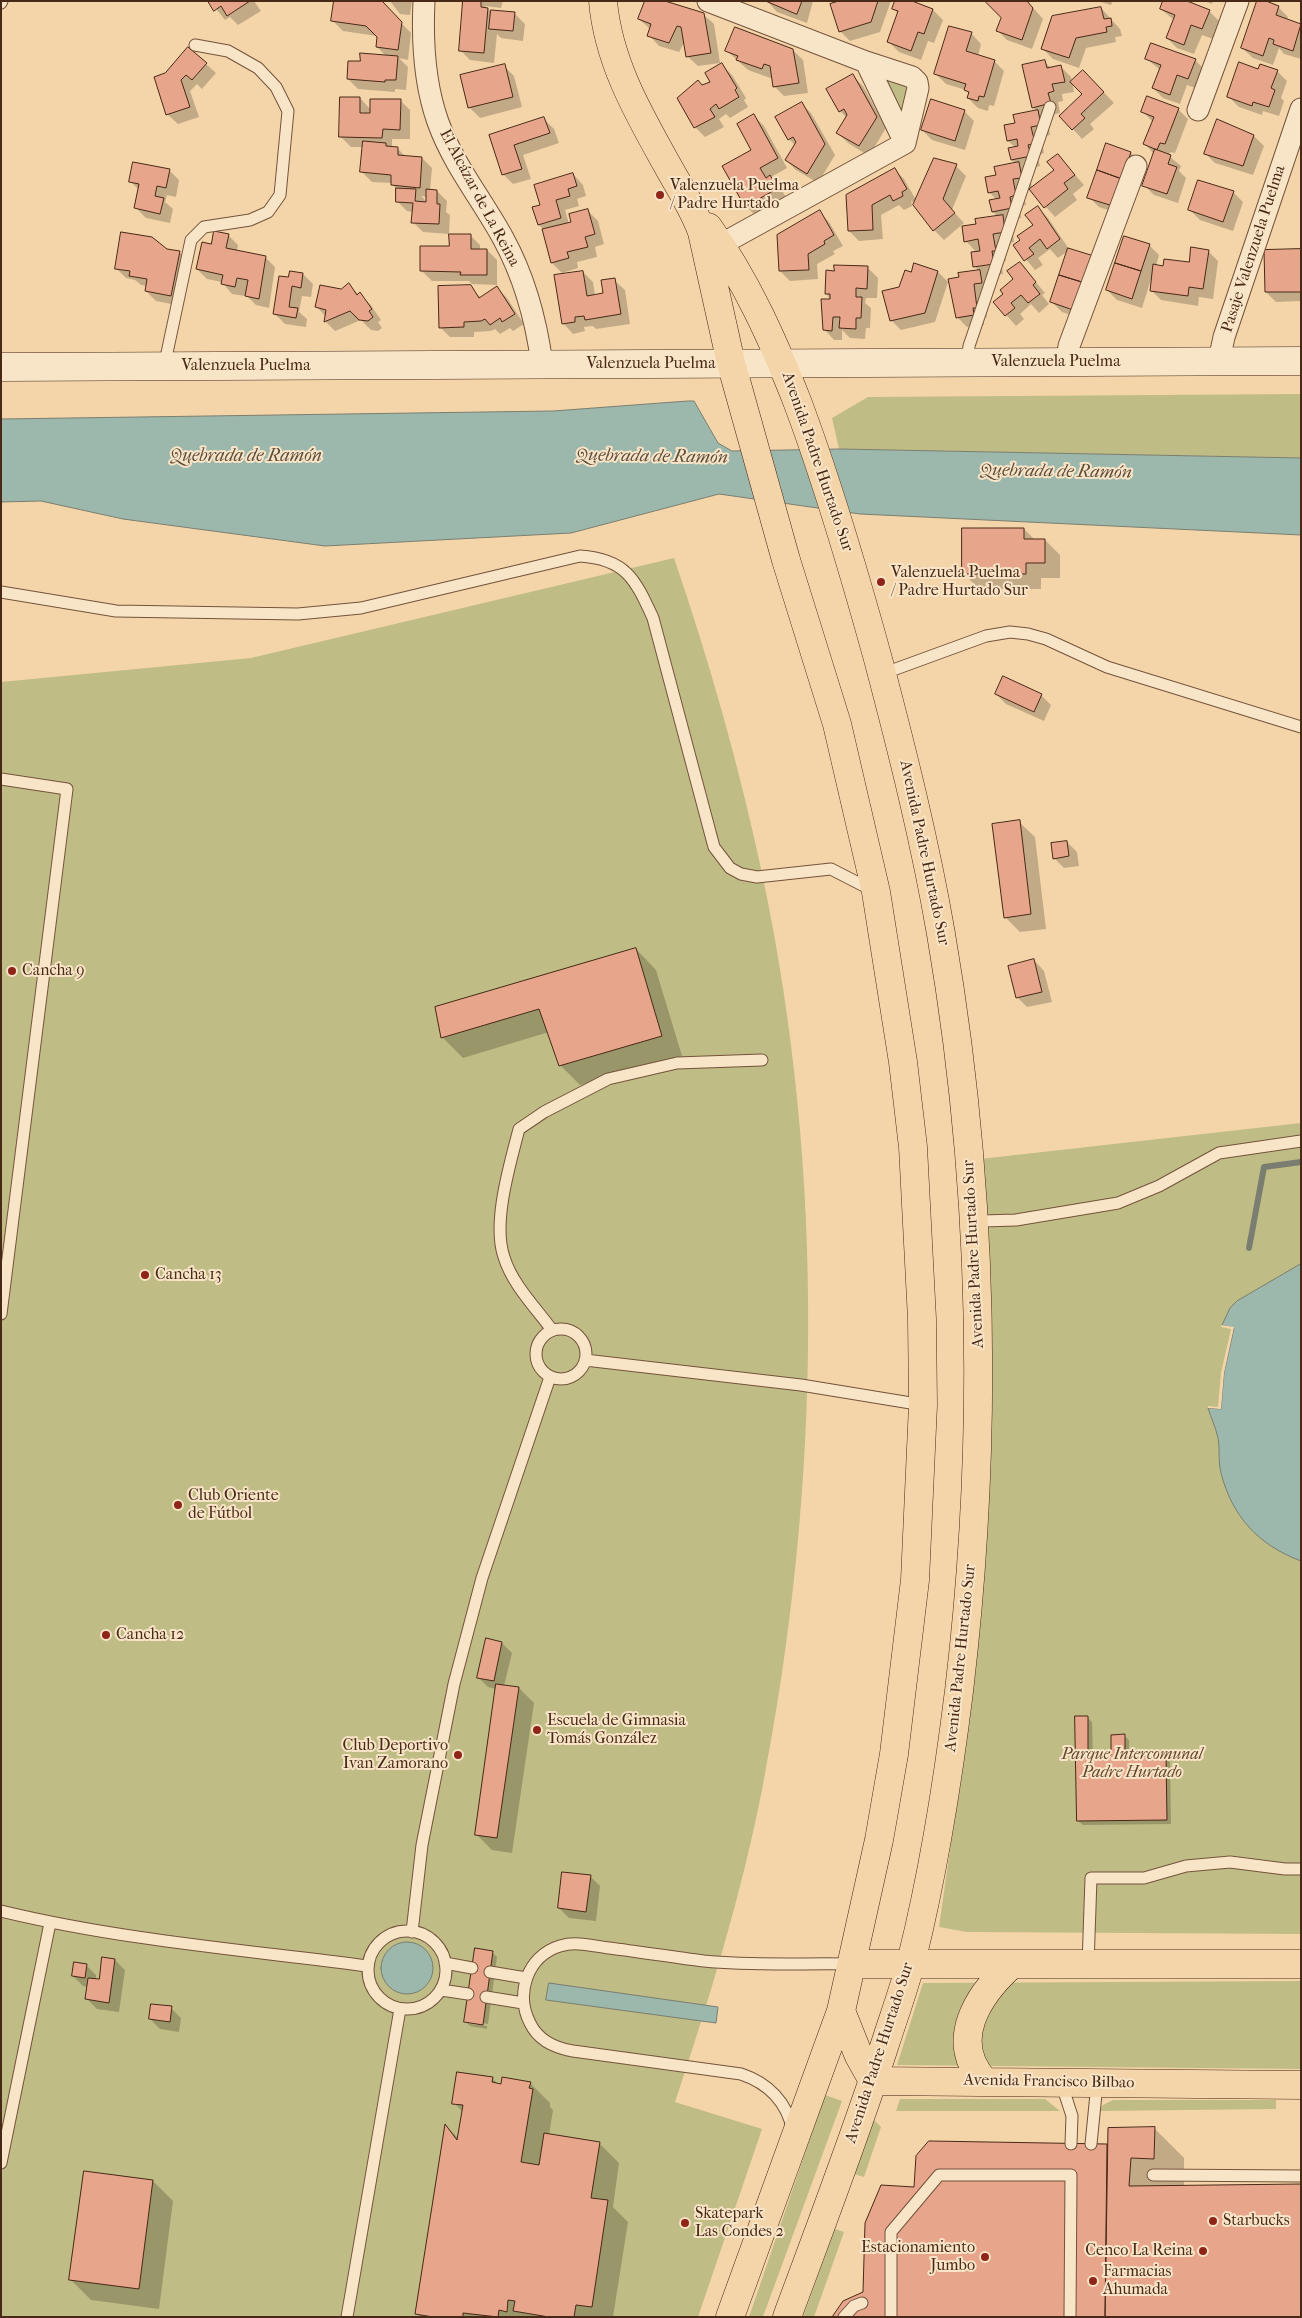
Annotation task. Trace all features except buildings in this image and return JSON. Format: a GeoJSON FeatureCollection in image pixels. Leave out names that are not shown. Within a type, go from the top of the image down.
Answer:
{"type":"FeatureCollection","features":[{"type":"Feature","properties":{"kind":"main road","name":"Avenida Padre Hurtado Sur"},"geometry":{"type":"LineString","coordinates":[[603,1],[609,40],[623,80],[695,213],[720,245],[767,329],[782,362],[809,432],[846,541],[903,752],[924,842],[941,934],[956,1035],[974,1211],[979,1396],[971,1569],[956,1718],[942,1806],[911,1962],[873,2080],[787,2317]]}},
{"type":"Feature","properties":{"kind":"main road","name":"Avenida Padre Hurtado Sur"},"geometry":{"type":"LineString","coordinates":[[695,213],[713,276],[731,363],[786,560],[837,724],[876,892],[903,1062],[913,1147],[919,1233],[923,1405],[915,1580],[906,1667],[879,1840],[841,2011],[794,2136],[730,2317]]}},
{"type":"Feature","properties":{"kind":"main road"},"geometry":{"type":"LineString","coordinates":[[852,1964],[911,1962],[1088,1966],[1301,1964]]}},
{"type":"Feature","properties":{"kind":"main road"},"geometry":{"type":"LineString","coordinates":[[985,2082],[977,2074],[972,2062],[968,2037],[970,2023],[982,1996],[1011,1965]]}},
{"type":"Feature","properties":{"kind":"main road"},"geometry":{"type":"LineString","coordinates":[[841,2011],[859,2056],[873,2080]]}},
{"type":"Feature","properties":{"kind":"main road","name":"Avenida Francisco Bilbao"},"geometry":{"type":"LineString","coordinates":[[873,2080],[1301,2085]]}},
{"type":"Feature","properties":{"kind":"street","name":"El Alcázar de La Reina"},"geometry":{"type":"LineString","coordinates":[[424,1],[424,61],[429,91],[437,120],[453,157],[502,236],[516,265],[532,309],[542,364]]}},
{"type":"Feature","properties":{"kind":"street"},"geometry":{"type":"LineString","coordinates":[[708,1],[866,62],[912,77],[917,82],[918,88],[905,143],[720,245]]}},
{"type":"Feature","properties":{"kind":"street"},"geometry":{"type":"LineString","coordinates":[[1198,110],[1238,1]]}},
{"type":"Feature","properties":{"kind":"street"},"geometry":{"type":"LineString","coordinates":[[866,62],[905,143]]}},
{"type":"Feature","properties":{"kind":"street","name":"Pasaje Valenzuela Puelma"},"geometry":{"type":"LineString","coordinates":[[1219,361],[1224,337],[1301,109]]}},
{"type":"Feature","properties":{"kind":"street"},"geometry":{"type":"LineString","coordinates":[[1067,361],[1070,346],[1136,166]]}},
{"type":"Feature","properties":{"kind":"street","name":"Valenzuela Puelma"},"geometry":{"type":"LineString","coordinates":[[1,367],[1301,361]]}},
{"type":"Feature","properties":{"kind":"lane"},"geometry":{"type":"LineString","coordinates":[[164,367],[191,240],[204,227],[250,220],[268,212],[280,195],[283,173],[288,111],[276,87],[258,68],[228,51],[196,45]]}},
{"type":"Feature","properties":{"kind":"lane"},"geometry":{"type":"LineString","coordinates":[[967,362],[969,346],[1050,107]]}},
{"type":"Feature","properties":{"kind":"lane"},"geometry":{"type":"LineString","coordinates":[[1,592],[116,611],[298,614],[361,608],[580,556],[601,557],[627,573],[640,591],[653,618],[714,847],[730,868],[757,877],[831,869],[876,892]]}},
{"type":"Feature","properties":{"kind":"lane"},"geometry":{"type":"LineString","coordinates":[[882,674],[986,636],[1010,632],[1028,634],[1046,639],[1107,667],[1301,727]]}},
{"type":"Feature","properties":{"kind":"lane"},"geometry":{"type":"LineString","coordinates":[[1,779],[67,789],[1,1314]]}},
{"type":"Feature","properties":{"kind":"lane"},"geometry":{"type":"LineString","coordinates":[[552,1330],[511,1271],[504,1258],[500,1241],[505,1182],[519,1129],[544,1112],[608,1079],[677,1062],[762,1060]]}},
{"type":"Feature","properties":{"kind":"lane"},"geometry":{"type":"LineString","coordinates":[[974,1211],[982,1221],[1016,1220],[1118,1203],[1159,1186],[1219,1153],[1301,1141]]}},
{"type":"Feature","properties":{"kind":"lane"},"geometry":{"type":"LineString","coordinates":[[552,1330],[568,1330],[575,1333],[584,1345],[585,1360],[578,1373],[564,1379],[550,1377],[538,1367],[535,1353],[540,1339],[552,1330]]}},
{"type":"Feature","properties":{"kind":"lane"},"geometry":{"type":"LineString","coordinates":[[585,1360],[801,1386],[923,1405]]}},
{"type":"Feature","properties":{"kind":"lane"},"geometry":{"type":"LineString","coordinates":[[412,1932],[422,1845],[454,1684],[482,1578],[550,1377]]}},
{"type":"Feature","properties":{"kind":"lane"},"geometry":{"type":"LineString","coordinates":[[1088,1966],[1091,1878],[1144,1878],[1186,1866],[1230,1862],[1285,1869],[1301,1869]]}},
{"type":"Feature","properties":{"kind":"lane"},"geometry":{"type":"LineString","coordinates":[[1,1911],[50,1923],[118,1935],[367,1966]]}},
{"type":"Feature","properties":{"kind":"lane"},"geometry":{"type":"LineString","coordinates":[[1,2163],[50,1923]]}},
{"type":"Feature","properties":{"kind":"lane"},"geometry":{"type":"LineString","coordinates":[[399,1932],[412,1932],[424,1935],[434,1942],[441,1952],[445,1963],[446,1977],[441,1990],[424,2006],[400,2009],[379,1999],[372,1989],[367,1966],[371,1954],[378,1944],[388,1936],[399,1932]]}},
{"type":"Feature","properties":{"kind":"lane"},"geometry":{"type":"LineString","coordinates":[[794,2136],[791,2123],[780,2101],[767,2087],[752,2078],[741,2074],[560,2048],[544,2040],[531,2026],[523,2003],[526,1978],[539,1958],[549,1951],[571,1943],[706,1961],[852,1964]]}},
{"type":"Feature","properties":{"kind":"lane"},"geometry":{"type":"LineString","coordinates":[[445,1963],[472,1968]]}},
{"type":"Feature","properties":{"kind":"lane"},"geometry":{"type":"LineString","coordinates":[[490,1972],[526,1978]]}},
{"type":"Feature","properties":{"kind":"lane"},"geometry":{"type":"LineString","coordinates":[[441,1990],[468,1994]]}},
{"type":"Feature","properties":{"kind":"lane"},"geometry":{"type":"LineString","coordinates":[[486,1997],[523,2003]]}},
{"type":"Feature","properties":{"kind":"lane"},"geometry":{"type":"LineString","coordinates":[[346,2317],[400,2009]]}},
{"type":"Feature","properties":{"kind":"lane"},"geometry":{"type":"LineString","coordinates":[[1062,2082],[1072,2116],[1071,2144]]}},
{"type":"Feature","properties":{"kind":"lane"},"geometry":{"type":"LineString","coordinates":[[1091,2144],[1097,2083]]}},
{"type":"Feature","properties":{"kind":"lane"},"geometry":{"type":"LineString","coordinates":[[891,2317],[891,2232],[938,2175],[1071,2175],[1070,2317]]}},
{"type":"Feature","properties":{"kind":"lane"},"geometry":{"type":"LineString","coordinates":[[1153,2175],[1301,2176]]}},
{"type":"Feature","properties":{"kind":"lane"},"geometry":{"type":"LineString","coordinates":[[844,2317],[854,2306],[862,2303]]}},
{"type":"Feature","properties":{"kind":"green space"},"geometry":{"type":"Polygon","coordinates":[[[878,72],[912,84],[901,121],[878,72]]]}},
{"type":"Feature","properties":{"kind":"green space"},"geometry":{"type":"Polygon","coordinates":[[[1301,394],[1301,458],[839,449],[832,418],[868,397],[1301,394]]]}},
{"type":"Feature","properties":{"kind":"green space"},"geometry":{"type":"Polygon","coordinates":[[[674,558],[700,637],[734,757],[763,878],[783,991],[798,1104],[806,1219],[808,1334],[805,1448],[796,1563],[782,1677],[754,1830],[723,1948],[675,2102],[762,2129],[698,2317],[1,2317],[1,682],[251,658],[674,558]]]}},
{"type":"Feature","properties":{"kind":"green space","name":"Parque Intercomunal Padre Hurtado"},"geometry":{"type":"Polygon","coordinates":[[[1301,1123],[1301,1934],[967,1932],[939,1927],[963,1758],[980,1159],[1301,1123]]]}},
{"type":"Feature","properties":{"kind":"green space"},"geometry":{"type":"Polygon","coordinates":[[[1301,1981],[1301,2069],[897,2065],[923,1983],[1301,1981]]]}},
{"type":"Feature","properties":{"kind":"green space"},"geometry":{"type":"Polygon","coordinates":[[[825,2095],[842,2101],[764,2314],[762,2317],[749,2317],[825,2095]]]}},
{"type":"Feature","properties":{"kind":"green space"},"geometry":{"type":"Polygon","coordinates":[[[900,2099],[1045,2099],[1060,2111],[896,2111],[900,2099]]]}},
{"type":"Feature","properties":{"kind":"green space"},"geometry":{"type":"Polygon","coordinates":[[[1113,2100],[1276,2100],[1276,2109],[1099,2111],[1103,2105],[1113,2100]]]}},
{"type":"Feature","properties":{"kind":"green space"},"geometry":{"type":"Polygon","coordinates":[[[873,2119],[881,2127],[864,2177],[854,2174],[873,2119]]]}},
{"type":"Feature","properties":{"kind":"green space"},"geometry":{"type":"Polygon","coordinates":[[[835,2229],[844,2232],[814,2317],[803,2317],[835,2229]]]}},
{"type":"Feature","properties":{"kind":"water","name":"Quebrada de Ramón"},"geometry":{"type":"Polygon","coordinates":[[[694,401],[718,443],[732,451],[839,449],[1301,458],[1301,535],[860,514],[719,494],[571,533],[325,546],[123,519],[41,501],[1,502],[1,419],[553,411],[694,401]]]}},
{"type":"Feature","properties":{"kind":"water"},"geometry":{"type":"Polygon","coordinates":[[[1301,1264],[1301,1561],[1272,1547],[1260,1537],[1249,1527],[1232,1503],[1221,1473],[1218,1438],[1208,1408],[1221,1409],[1224,1373],[1234,1328],[1222,1325],[1230,1308],[1237,1301],[1301,1264]]]}},
{"type":"Feature","properties":{"kind":"water"},"geometry":{"type":"Polygon","coordinates":[[[402,1942],[412,1942],[426,1949],[433,1963],[433,1973],[426,1987],[412,1994],[402,1994],[392,1990],[385,1983],[381,1973],[381,1963],[385,1953],[392,1946],[402,1942]]]}},
{"type":"Feature","properties":{"kind":"water"},"geometry":{"type":"Polygon","coordinates":[[[549,1983],[718,2007],[716,2023],[546,2000],[549,1983]]]}},
{"type":"Feature","properties":{"kind":"pier"},"geometry":{"type":"Polygon","coordinates":[[[1222,1325],[1234,1327],[1224,1373],[1221,1409],[1208,1408],[1208,1406],[1218,1407],[1221,1373],[1231,1329],[1221,1327],[1222,1325]]]}},
{"type":"Feature","properties":{"kind":"waterway"},"geometry":{"type":"LineString","coordinates":[[1249,1248],[1264,1167],[1301,1162]]}},
{"type":"Feature","properties":{"kind":"place","name":"Valenzuela Puelma / Padre Hurtado"},"geometry":{"type":"Point","coordinates":[660,195]}},
{"type":"Feature","properties":{"kind":"place","name":"Valenzuela Puelma / Padre Hurtado Sur"},"geometry":{"type":"Point","coordinates":[881,582]}},
{"type":"Feature","properties":{"kind":"place","name":"Cancha 9"},"geometry":{"type":"Point","coordinates":[12,971]}},
{"type":"Feature","properties":{"kind":"place","name":"Cancha 13"},"geometry":{"type":"Point","coordinates":[145,1275]}},
{"type":"Feature","properties":{"kind":"place","name":"Club Oriente de Fútbol"},"geometry":{"type":"Point","coordinates":[178,1505]}},
{"type":"Feature","properties":{"kind":"place","name":"Cancha 12"},"geometry":{"type":"Point","coordinates":[106,1635]}},
{"type":"Feature","properties":{"kind":"place","name":"Escuela de Gimnasia Tomás González"},"geometry":{"type":"Point","coordinates":[537,1730]}},
{"type":"Feature","properties":{"kind":"place","name":"Club Deportivo Ivan Zamorano"},"geometry":{"type":"Point","coordinates":[458,1755]}},
{"type":"Feature","properties":{"kind":"place","name":"Starbucks"},"geometry":{"type":"Point","coordinates":[1213,2221]}},
{"type":"Feature","properties":{"kind":"place","name":"Skatepark Las Condes 2"},"geometry":{"type":"Point","coordinates":[685,2223]}},
{"type":"Feature","properties":{"kind":"place","name":"Cenco La Reina"},"geometry":{"type":"Point","coordinates":[1203,2251]}},
{"type":"Feature","properties":{"kind":"place","name":"Estacionamiento Jumbo"},"geometry":{"type":"Point","coordinates":[985,2257]}},
{"type":"Feature","properties":{"kind":"place","name":"Farmacias Ahumada"},"geometry":{"type":"Point","coordinates":[1093,2281]}}]}
